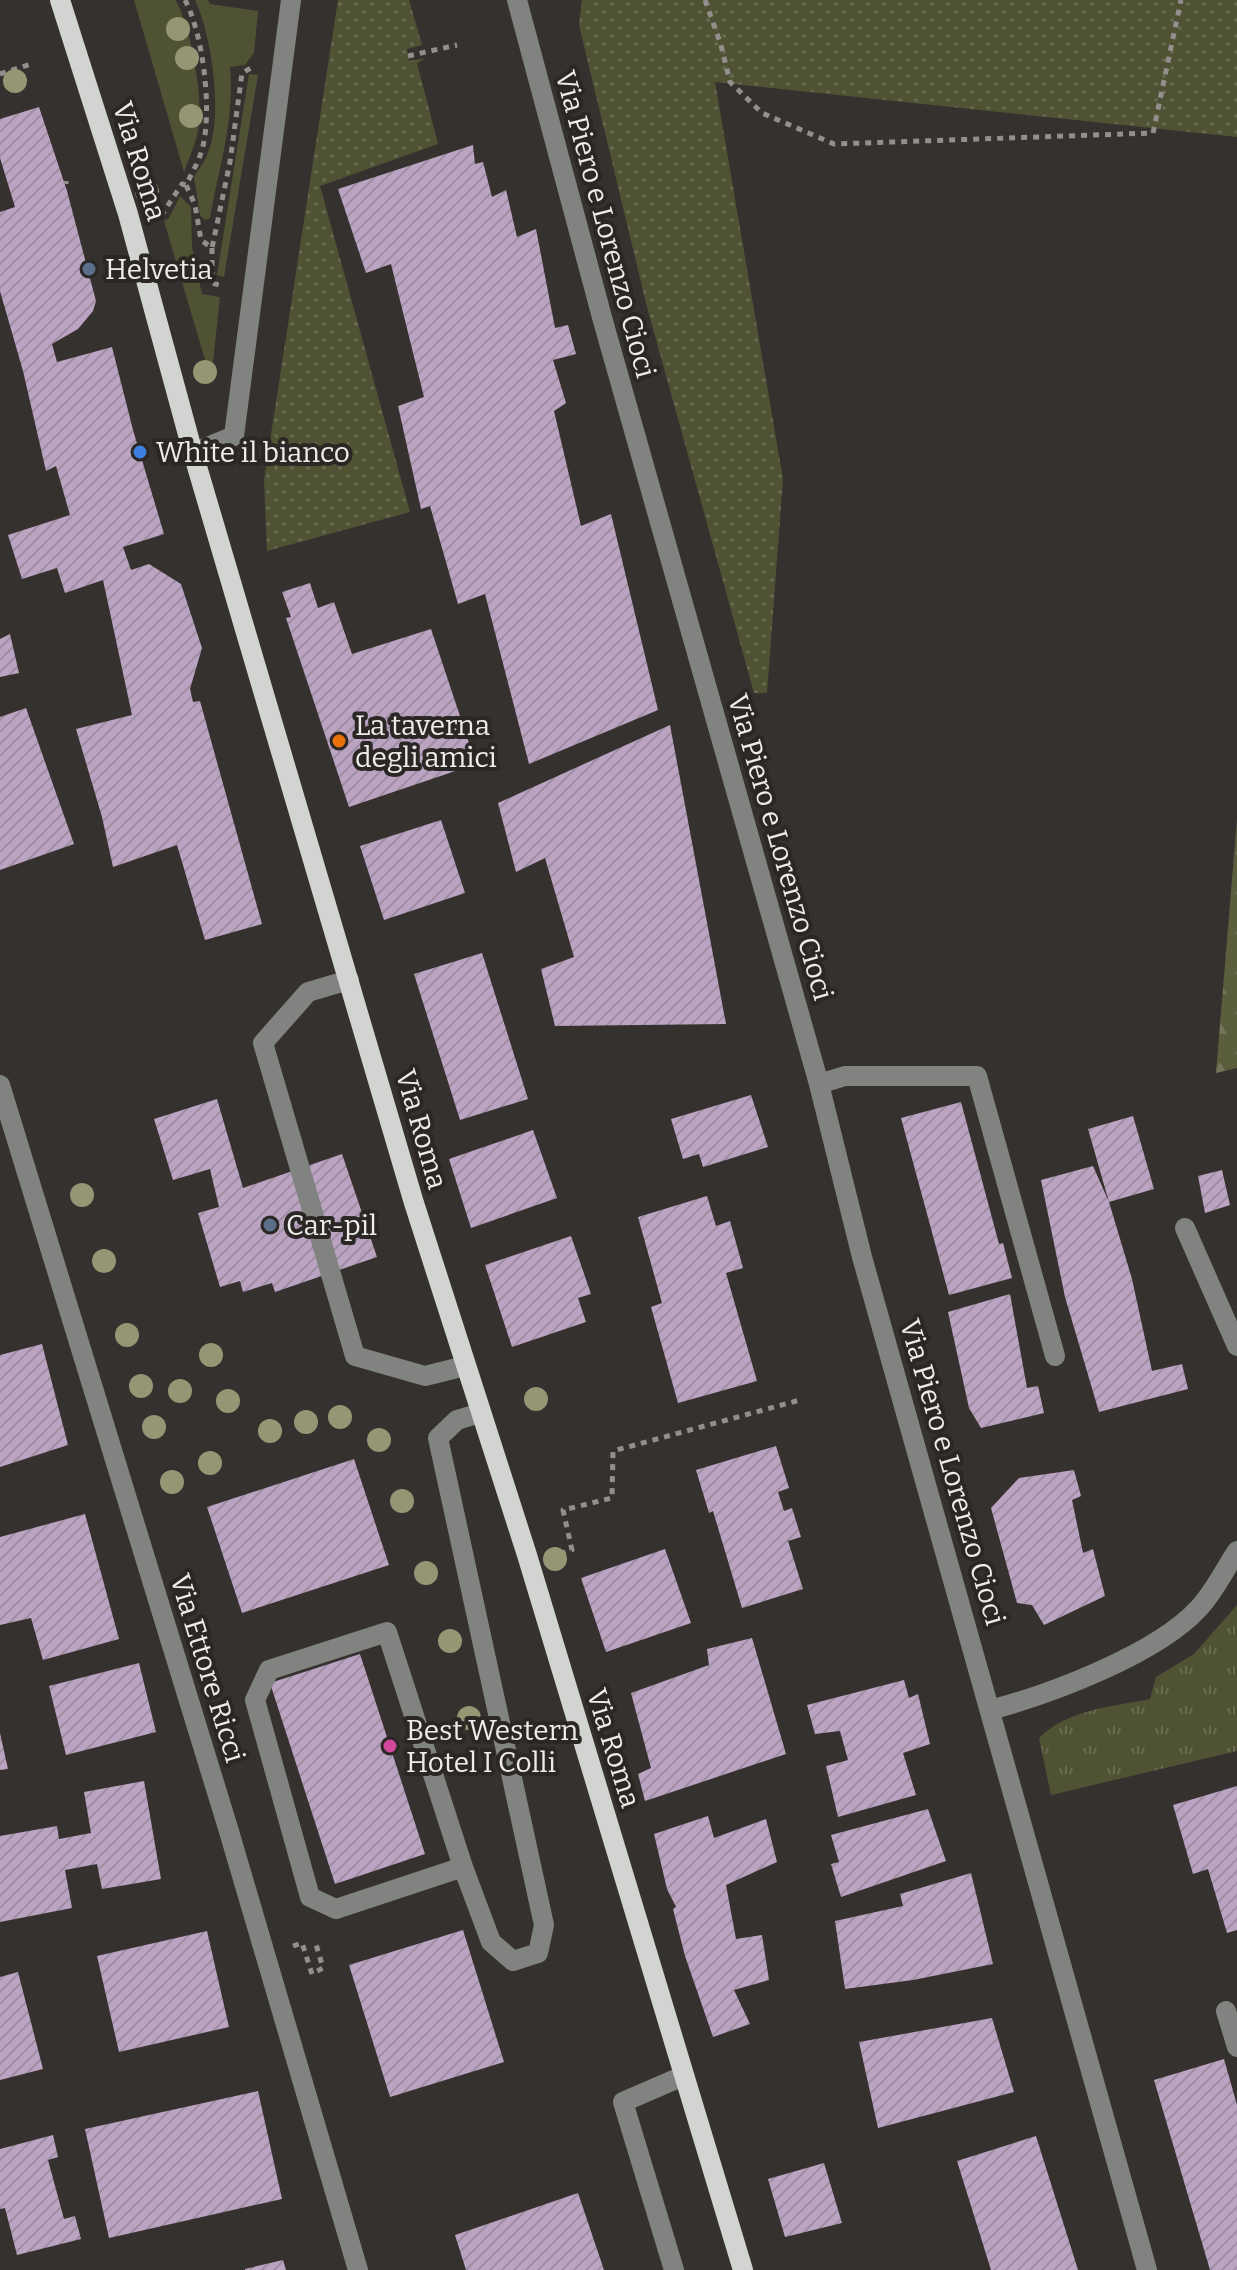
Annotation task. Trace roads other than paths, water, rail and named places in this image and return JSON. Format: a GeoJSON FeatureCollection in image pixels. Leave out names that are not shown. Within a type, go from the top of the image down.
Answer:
{"type":"FeatureCollection","features":[{"type":"Feature","properties":{"kind":"main road","name":"Via Roma"},"geometry":{"type":"LineString","coordinates":[[60,0],[128,214],[193,453],[465,1366],[527,1555],[743,2270]]}},
{"type":"Feature","properties":{"kind":"street"},"geometry":{"type":"LineString","coordinates":[[193,453],[234,436],[291,0]]}},
{"type":"Feature","properties":{"kind":"street","name":"Via Piero e Lorenzo Cioci"},"geometry":{"type":"LineString","coordinates":[[517,0],[608,336],[819,1084],[862,1257],[1147,2270]]}},
{"type":"Feature","properties":{"kind":"street"},"geometry":{"type":"LineString","coordinates":[[349,980],[308,992],[263,1043],[355,1356],[425,1376],[465,1366]]}},
{"type":"Feature","properties":{"kind":"street"},"geometry":{"type":"LineString","coordinates":[[819,1084],[845,1076],[977,1076],[1055,1356]]}},
{"type":"Feature","properties":{"kind":"street","name":"Via Ettore Ricci"},"geometry":{"type":"LineString","coordinates":[[0,1085],[224,1814],[358,2270]]}},
{"type":"Feature","properties":{"kind":"street"},"geometry":{"type":"LineString","coordinates":[[1185,1228],[1237,1346]]}},
{"type":"Feature","properties":{"kind":"street"},"geometry":{"type":"LineString","coordinates":[[463,1867],[336,1909],[310,1897],[255,1700],[269,1670],[387,1632],[463,1867],[491,1942],[513,1961],[538,1953],[544,1925],[438,1438],[457,1420],[480,1413]]}},
{"type":"Feature","properties":{"kind":"street"},"geometry":{"type":"LineString","coordinates":[[990,1710],[1092,1674],[1149,1648],[1199,1608],[1237,1551]]}},
{"type":"Feature","properties":{"kind":"street"},"geometry":{"type":"LineString","coordinates":[[1226,2011],[1237,2047]]}},
{"type":"Feature","properties":{"kind":"street"},"geometry":{"type":"LineString","coordinates":[[674,2270],[623,2102],[683,2076]]}},
{"type":"Feature","properties":{"kind":"place","name":"Helvetia"},"geometry":{"type":"Point","coordinates":[89,269]}},
{"type":"Feature","properties":{"kind":"place","name":"White il bianco"},"geometry":{"type":"Point","coordinates":[140,452]}},
{"type":"Feature","properties":{"kind":"place","name":"La taverna degli amici"},"geometry":{"type":"Point","coordinates":[339,741]}},
{"type":"Feature","properties":{"kind":"place","name":"Car-pil"},"geometry":{"type":"Point","coordinates":[270,1225]}},
{"type":"Feature","properties":{"kind":"place","name":"Best Western Hotel I Colli"},"geometry":{"type":"Point","coordinates":[390,1746]}}]}
